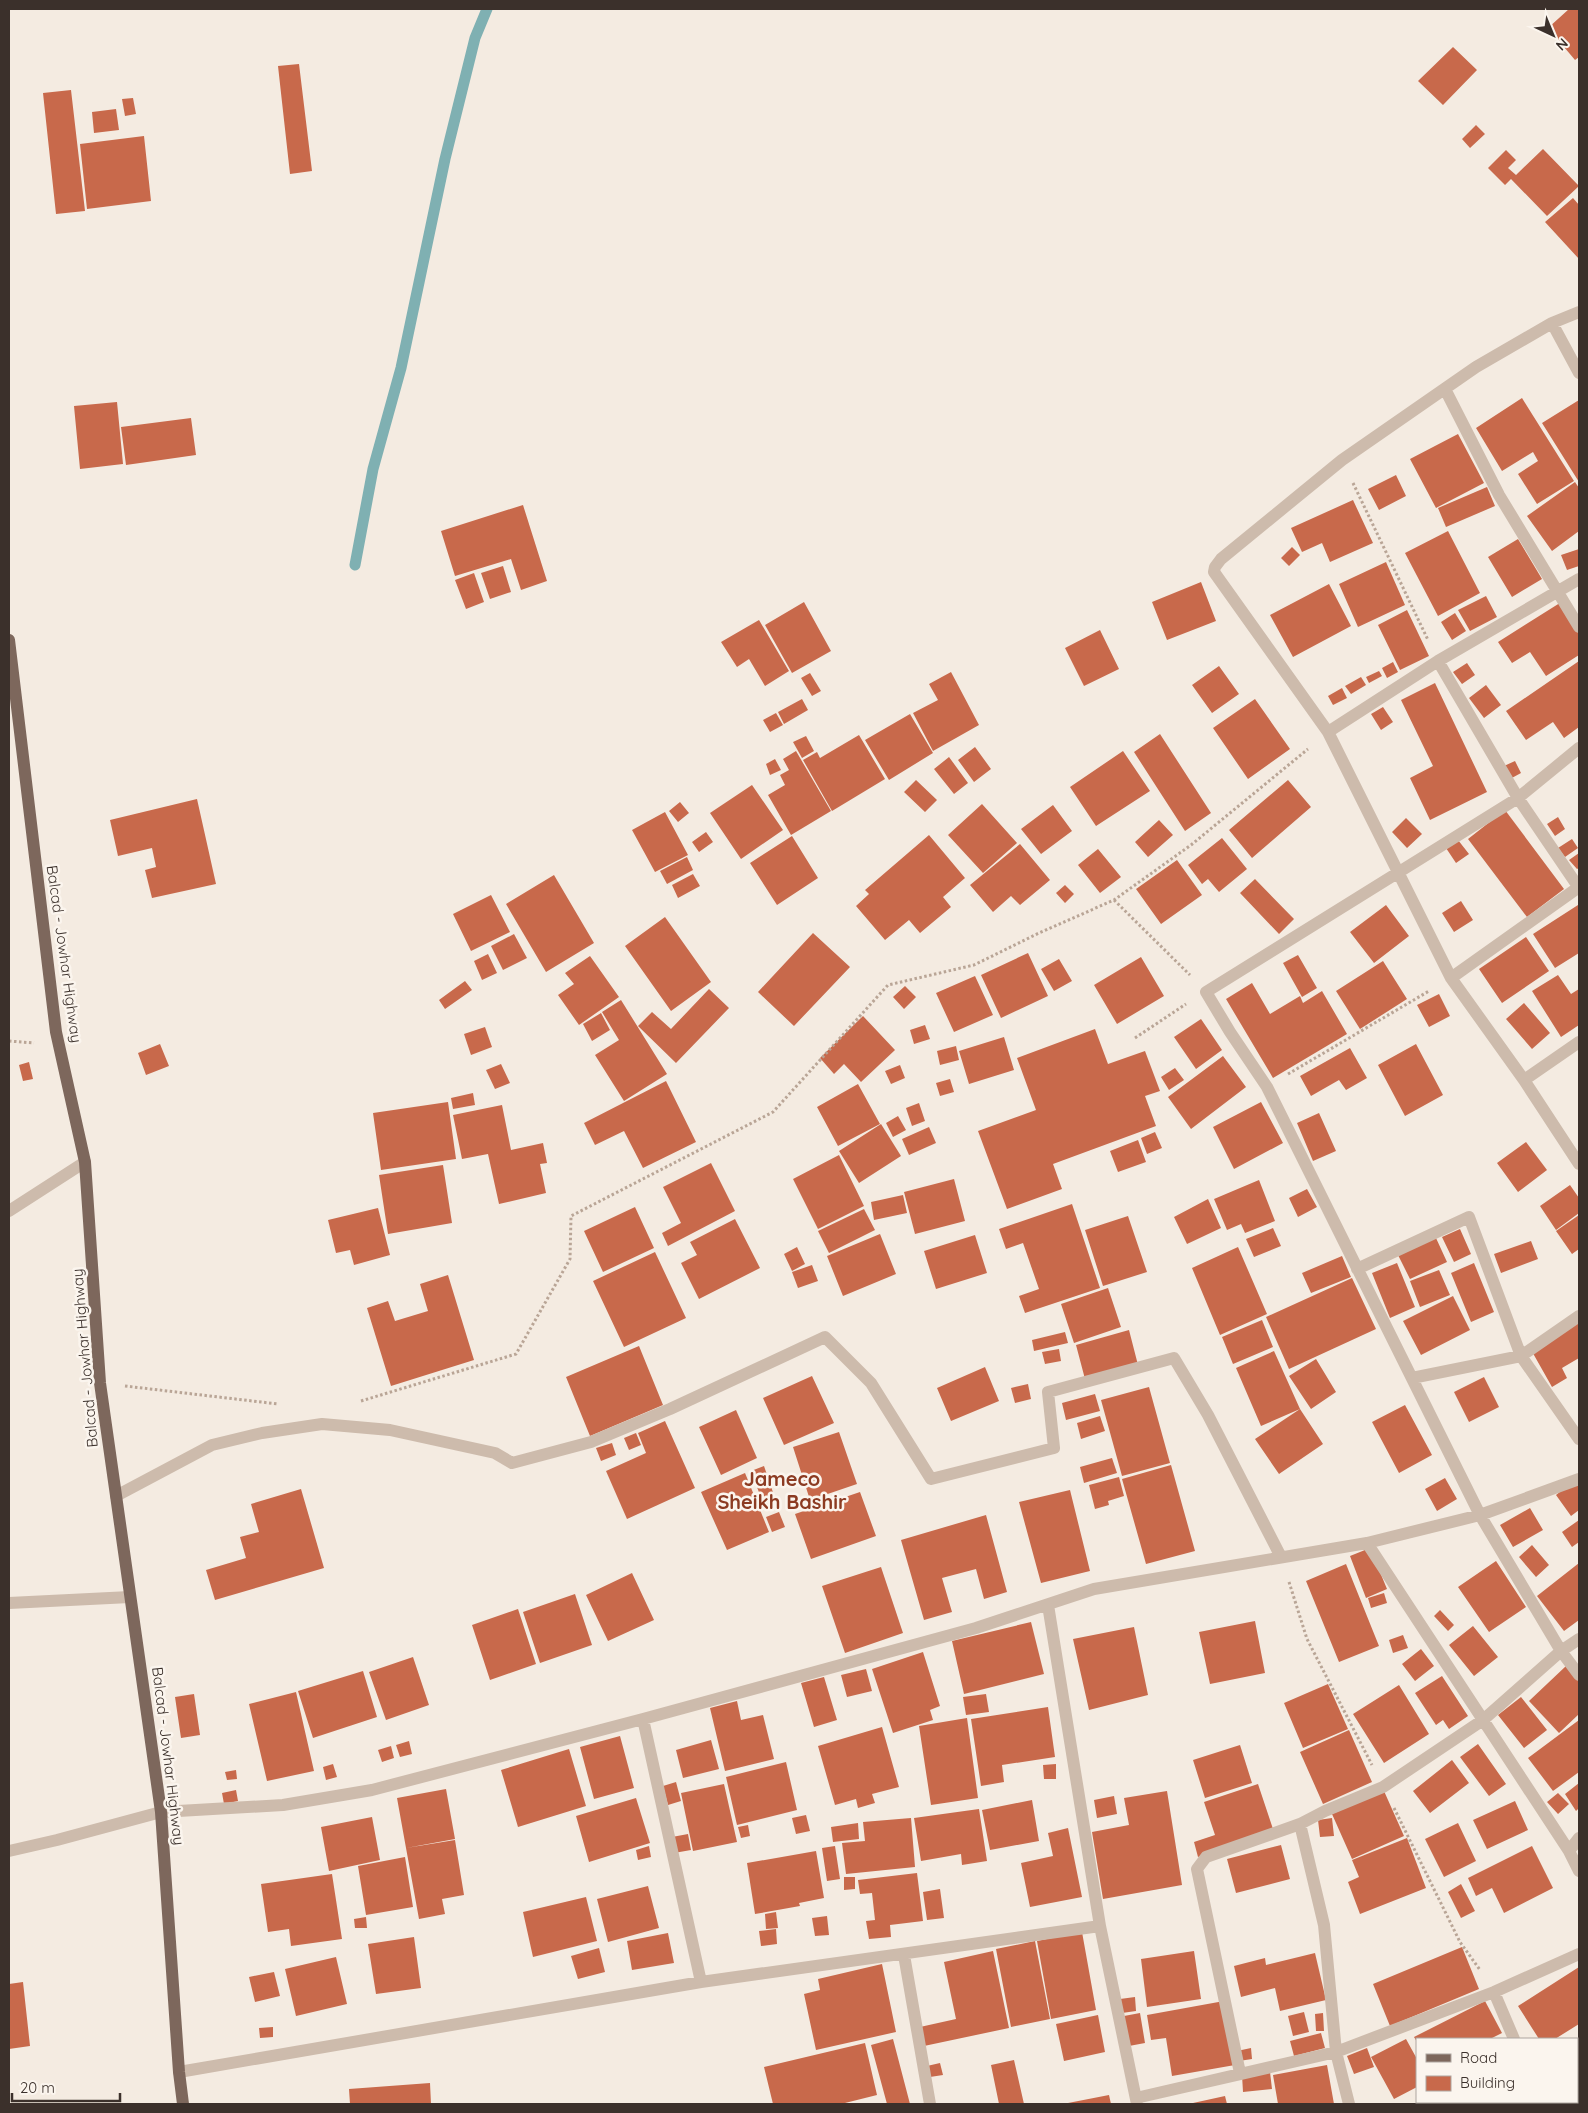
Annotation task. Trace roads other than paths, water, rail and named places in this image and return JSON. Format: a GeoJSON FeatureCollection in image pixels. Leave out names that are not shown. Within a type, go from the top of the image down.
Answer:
{"type":"FeatureCollection","features":[{"type":"Feature","properties":{"kind":"main road","name":"Balcad - Jowhar Highway"},"geometry":{"type":"LineString","coordinates":[[9,640],[56,1032],[85,1162],[100,1382],[161,1812],[179,2072],[183,2104]]}},
{"type":"Feature","properties":{"kind":"street"},"geometry":{"type":"LineString","coordinates":[[1579,312],[1552,323],[1476,367],[1342,460],[1222,559],[1215,567],[1214,572],[1328,732],[1451,978],[1524,1080],[1579,1164]]}},
{"type":"Feature","properties":{"kind":"street"},"geometry":{"type":"LineString","coordinates":[[1552,323],[1579,373]]}},
{"type":"Feature","properties":{"kind":"street"},"geometry":{"type":"LineString","coordinates":[[1445,388],[1500,495],[1560,592],[1579,627]]}},
{"type":"Feature","properties":{"kind":"street"},"geometry":{"type":"LineString","coordinates":[[1328,732],[1438,661],[1560,592],[1579,579]]}},
{"type":"Feature","properties":{"kind":"street"},"geometry":{"type":"LineString","coordinates":[[1438,661],[1518,798],[1579,887],[1451,978]]}},
{"type":"Feature","properties":{"kind":"street"},"geometry":{"type":"LineString","coordinates":[[1579,748],[1518,798],[1206,992],[1267,1086],[1480,1515],[1561,1651],[1579,1676]]}},
{"type":"Feature","properties":{"kind":"street"},"geometry":{"type":"LineString","coordinates":[[1524,1080],[1579,1042]]}},
{"type":"Feature","properties":{"kind":"street"},"geometry":{"type":"LineString","coordinates":[[9,1211],[85,1162]]}},
{"type":"Feature","properties":{"kind":"street"},"geometry":{"type":"LineString","coordinates":[[1357,1269],[1469,1217],[1521,1356],[1579,1439]]}},
{"type":"Feature","properties":{"kind":"street"},"geometry":{"type":"LineString","coordinates":[[1412,1378],[1521,1356],[1579,1316]]}},
{"type":"Feature","properties":{"kind":"street"},"geometry":{"type":"LineString","coordinates":[[116,1496],[212,1446],[262,1433],[322,1424],[390,1430],[495,1453],[512,1463],[591,1442],[670,1409],[824,1337],[872,1383],[931,1479],[1054,1448],[1048,1392],[1174,1358],[1208,1415],[1281,1557]]}},
{"type":"Feature","properties":{"kind":"street"},"geometry":{"type":"LineString","coordinates":[[9,1851],[161,1812],[283,1805],[372,1790],[643,1719],[976,1628],[1094,1589],[1367,1543],[1480,1515],[1579,1480]]}},
{"type":"Feature","properties":{"kind":"street"},"geometry":{"type":"LineString","coordinates":[[1367,1543],[1569,1851],[1579,1872]]}},
{"type":"Feature","properties":{"kind":"street"},"geometry":{"type":"LineString","coordinates":[[9,1603],[130,1598]]}},
{"type":"Feature","properties":{"kind":"street"},"geometry":{"type":"LineString","coordinates":[[1048,1605],[1100,1926],[1136,2101],[1240,2073],[1336,2052],[1494,1992],[1579,1954]]}},
{"type":"Feature","properties":{"kind":"street"},"geometry":{"type":"LineString","coordinates":[[1240,2073],[1197,1869],[1206,1857],[1300,1824],[1383,1787],[1483,1720],[1561,1651],[1579,1639]]}},
{"type":"Feature","properties":{"kind":"street"},"geometry":{"type":"LineString","coordinates":[[643,1719],[701,1982]]}},
{"type":"Feature","properties":{"kind":"street"},"geometry":{"type":"LineString","coordinates":[[1300,1824],[1324,1925],[1336,2052],[1349,2104]]}},
{"type":"Feature","properties":{"kind":"street"},"geometry":{"type":"LineString","coordinates":[[1569,1851],[1579,1838]]}},
{"type":"Feature","properties":{"kind":"street"},"geometry":{"type":"LineString","coordinates":[[179,2072],[701,1982],[904,1955],[1044,1932],[1100,1926]]}},
{"type":"Feature","properties":{"kind":"street"},"geometry":{"type":"LineString","coordinates":[[904,1955],[930,2104]]}},
{"type":"Feature","properties":{"kind":"street"},"geometry":{"type":"LineString","coordinates":[[1494,1992],[1514,2038]]}},
{"type":"Feature","properties":{"kind":"waterway"},"geometry":{"type":"LineString","coordinates":[[355,565],[373,469],[401,368],[445,159],[475,38],[487,9]]}},
{"type":"Feature","properties":{"kind":"district","name":"Jameco Sheikh Bashir"},"geometry":{"type":"Point","coordinates":[782,1490]}}]}
